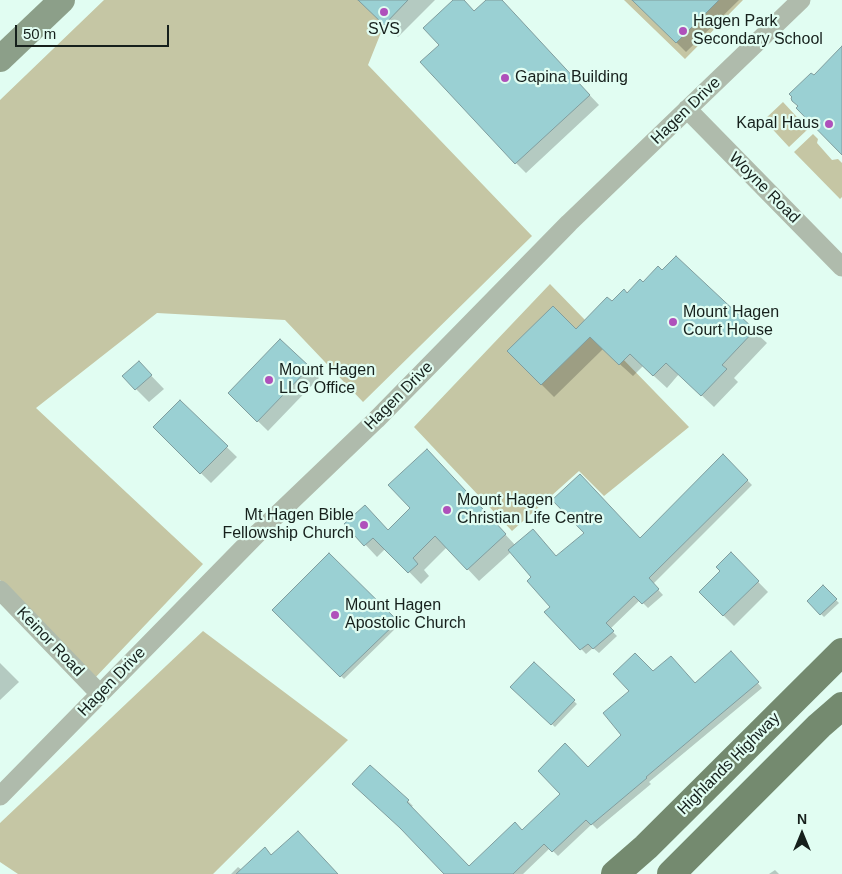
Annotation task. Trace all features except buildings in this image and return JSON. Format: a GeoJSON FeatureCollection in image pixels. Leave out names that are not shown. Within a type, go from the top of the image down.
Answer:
{"type":"FeatureCollection","features":[{"type":"Feature","properties":{"kind":"main road","name":"Highlands Highway"},"geometry":{"type":"LineString","coordinates":[[615,874],[646,847],[842,652]]}},
{"type":"Feature","properties":{"kind":"main road"},"geometry":{"type":"LineString","coordinates":[[678,872],[819,726],[842,706]]}},
{"type":"Feature","properties":{"kind":"street"},"geometry":{"type":"LineString","coordinates":[[0,59],[62,0]]}},
{"type":"Feature","properties":{"kind":"street","name":"Hagen Drive"},"geometry":{"type":"LineString","coordinates":[[0,796],[258,532],[383,413],[569,222],[801,0]]}},
{"type":"Feature","properties":{"kind":"street","name":"Woyne Road"},"geometry":{"type":"LineString","coordinates":[[687,109],[842,267]]}},
{"type":"Feature","properties":{"kind":"street","name":"Keinor Road"},"geometry":{"type":"LineString","coordinates":[[0,590],[100,694]]}},
{"type":"Feature","properties":{"kind":"green space"},"geometry":{"type":"Polygon","coordinates":[[[104,0],[408,0],[384,25],[368,65],[532,236],[363,402],[285,320],[157,313],[36,408],[203,564],[93,680],[0,580],[0,100],[104,0]]]}},
{"type":"Feature","properties":{"kind":"green space","name":"Hagen Park Secondary School"},"geometry":{"type":"Polygon","coordinates":[[[624,0],[743,0],[685,59],[624,0]]]}},
{"type":"Feature","properties":{"kind":"green space"},"geometry":{"type":"Polygon","coordinates":[[[783,102],[808,129],[789,147],[764,120],[783,102]]]}},
{"type":"Feature","properties":{"kind":"green space"},"geometry":{"type":"Polygon","coordinates":[[[813,134],[818,139],[817,143],[832,160],[838,159],[842,163],[842,197],[840,199],[794,152],[813,134]]]}},
{"type":"Feature","properties":{"kind":"green space"},"geometry":{"type":"Polygon","coordinates":[[[550,284],[689,427],[604,496],[579,471],[512,531],[414,427],[550,284]]]}},
{"type":"Feature","properties":{"kind":"green space"},"geometry":{"type":"Polygon","coordinates":[[[203,631],[348,740],[213,874],[18,874],[0,862],[0,823],[203,631]]]}},
{"type":"Feature","properties":{"kind":"place","name":"SVS"},"geometry":{"type":"Point","coordinates":[384,12]}},
{"type":"Feature","properties":{"kind":"place","name":"Hagen Park Secondary School"},"geometry":{"type":"Point","coordinates":[683,31]}},
{"type":"Feature","properties":{"kind":"place","name":"Gapina Building"},"geometry":{"type":"Point","coordinates":[505,78]}},
{"type":"Feature","properties":{"kind":"place","name":"Kapal Haus"},"geometry":{"type":"Point","coordinates":[829,124]}},
{"type":"Feature","properties":{"kind":"place","name":"Mount Hagen Court House"},"geometry":{"type":"Point","coordinates":[673,322]}},
{"type":"Feature","properties":{"kind":"place","name":"Mount Hagen LLG Office"},"geometry":{"type":"Point","coordinates":[269,380]}},
{"type":"Feature","properties":{"kind":"place","name":"Mount Hagen Christian Life Centre"},"geometry":{"type":"Point","coordinates":[447,510]}},
{"type":"Feature","properties":{"kind":"place","name":"Mt Hagen Bible Fellowship Church"},"geometry":{"type":"Point","coordinates":[364,525]}},
{"type":"Feature","properties":{"kind":"place","name":"Mount Hagen Apostolic Church"},"geometry":{"type":"Point","coordinates":[335,615]}}]}
